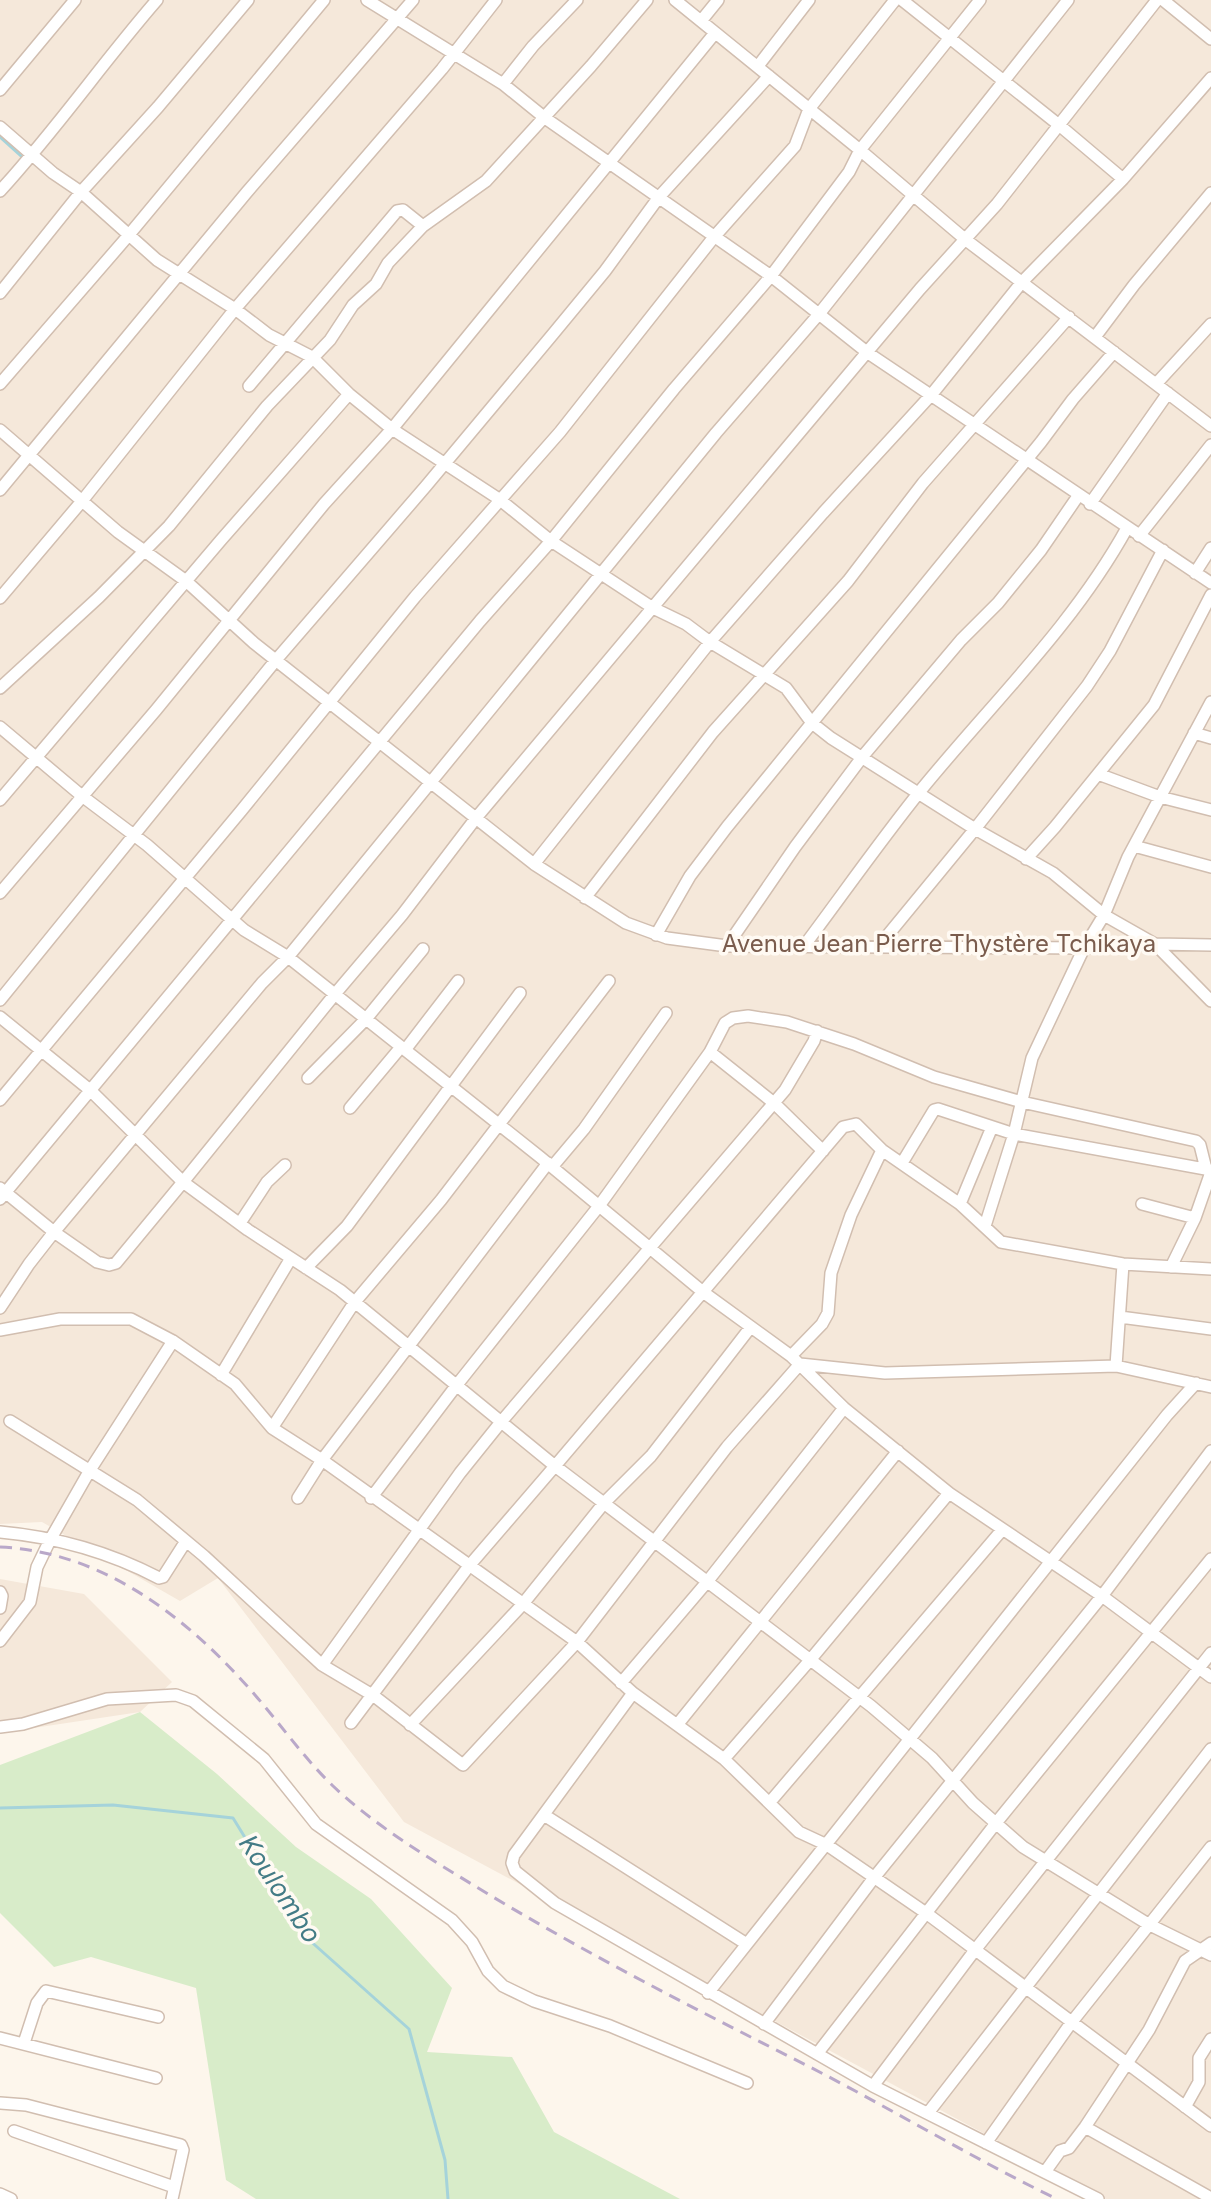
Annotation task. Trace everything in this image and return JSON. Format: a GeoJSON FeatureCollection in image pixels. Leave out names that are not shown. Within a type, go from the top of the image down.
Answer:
{"type":"FeatureCollection","features":[{"type":"Feature","properties":{"kind":"street"},"geometry":{"type":"LineString","coordinates":[[0,90],[75,0]]}},
{"type":"Feature","properties":{"kind":"street"},"geometry":{"type":"LineString","coordinates":[[0,191],[33,155],[157,0]]}},
{"type":"Feature","properties":{"kind":"street"},"geometry":{"type":"LineString","coordinates":[[0,293],[81,192],[248,0]]}},
{"type":"Feature","properties":{"kind":"street"},"geometry":{"type":"LineString","coordinates":[[0,384],[324,0]]}},
{"type":"Feature","properties":{"kind":"street"},"geometry":{"type":"LineString","coordinates":[[367,0],[503,84],[545,118],[771,276],[868,353],[1211,583]]}},
{"type":"Feature","properties":{"kind":"street"},"geometry":{"type":"LineString","coordinates":[[0,490],[178,275],[413,0]]}},
{"type":"Feature","properties":{"kind":"street"},"geometry":{"type":"LineString","coordinates":[[0,598],[82,501],[235,309],[496,0]]}},
{"type":"Feature","properties":{"kind":"street"},"geometry":{"type":"LineString","coordinates":[[503,84],[533,46],[577,0]]}},
{"type":"Feature","properties":{"kind":"street"},"geometry":{"type":"LineString","coordinates":[[0,688],[89,607],[169,526],[229,451],[330,340],[353,305],[376,284],[388,263],[423,226],[486,181],[647,0]]}},
{"type":"Feature","properties":{"kind":"street"},"geometry":{"type":"LineString","coordinates":[[675,0],[966,240],[1211,426]]}},
{"type":"Feature","properties":{"kind":"street"},"geometry":{"type":"LineString","coordinates":[[701,21],[718,0]]}},
{"type":"Feature","properties":{"kind":"street"},"geometry":{"type":"LineString","coordinates":[[758,66],[809,0]]}},
{"type":"Feature","properties":{"kind":"street"},"geometry":{"type":"LineString","coordinates":[[0,1100],[329,701],[499,499],[560,432],[714,237],[795,146],[809,109],[895,0]]}},
{"type":"Feature","properties":{"kind":"street"},"geometry":{"type":"LineString","coordinates":[[902,0],[1123,179]]}},
{"type":"Feature","properties":{"kind":"street"},"geometry":{"type":"LineString","coordinates":[[980,0],[860,150],[849,172],[771,276],[2,1193],[97,1262],[116,1263],[402,915],[476,818],[920,289],[966,240],[1157,0]]}},
{"type":"Feature","properties":{"kind":"street"},"geometry":{"type":"LineString","coordinates":[[0,1308],[54,1232],[262,983],[288,957],[716,433],[819,314],[1068,0]]}},
{"type":"Feature","properties":{"kind":"street"},"geometry":{"type":"LineString","coordinates":[[1163,0],[1210,37]]}},
{"type":"Feature","properties":{"kind":"street"},"geometry":{"type":"LineString","coordinates":[[0,893],[230,621],[324,504],[392,429],[715,33]]}},
{"type":"Feature","properties":{"kind":"street"},"geometry":{"type":"LineString","coordinates":[[0,1000],[276,660],[605,271],[659,197],[769,76]]}},
{"type":"Feature","properties":{"kind":"street"},"geometry":{"type":"LineString","coordinates":[[534,864],[710,642],[932,394],[1022,282],[1123,179],[1211,78]]}},
{"type":"Feature","properties":{"kind":"street"},"geometry":{"type":"LineString","coordinates":[[0,127],[178,275],[235,309],[269,335],[312,357],[349,394],[392,429],[499,499],[551,541],[653,608],[686,624],[765,674],[791,694],[812,723],[831,738],[975,829],[1053,873],[1104,915],[1155,944],[1211,1001]]}},
{"type":"Feature","properties":{"kind":"street"},"geometry":{"type":"LineString","coordinates":[[1095,337],[1211,193]]}},
{"type":"Feature","properties":{"kind":"street"},"geometry":{"type":"LineString","coordinates":[[249,386],[397,211],[403,210],[423,226]]}},
{"type":"Feature","properties":{"kind":"street"},"geometry":{"type":"LineString","coordinates":[[585,898],[713,732],[848,581],[972,425],[1069,317]]}},
{"type":"Feature","properties":{"kind":"street"},"geometry":{"type":"LineString","coordinates":[[1156,384],[1211,324]]}},
{"type":"Feature","properties":{"kind":"street"},"geometry":{"type":"LineString","coordinates":[[661,936],[690,876],[1114,352]]}},
{"type":"Feature","properties":{"kind":"street"},"geometry":{"type":"LineString","coordinates":[[1090,504],[1168,393]]}},
{"type":"Feature","properties":{"kind":"street"},"geometry":{"type":"LineString","coordinates":[[0,800],[349,394]]}},
{"type":"Feature","properties":{"kind":"street","name":"Avenue Jean Pierre Thystère Tchikaya"},"geometry":{"type":"LineString","coordinates":[[0,430],[142,551],[186,581],[276,660],[534,864],[626,923],[661,936],[727,946],[1084,948],[1211,945]]}},
{"type":"Feature","properties":{"kind":"street"},"geometry":{"type":"LineString","coordinates":[[1139,536],[1211,445]]}},
{"type":"Feature","properties":{"kind":"street"},"geometry":{"type":"LineString","coordinates":[[727,946],[863,756],[961,640],[998,603],[1041,550],[1078,496]]}},
{"type":"Feature","properties":{"kind":"street"},"geometry":{"type":"LineString","coordinates":[[804,946],[920,792],[1073,613],[1109,562],[1127,528]]}},
{"type":"Feature","properties":{"kind":"street"},"geometry":{"type":"LineString","coordinates":[[1195,573],[1211,548]]}},
{"type":"Feature","properties":{"kind":"street"},"geometry":{"type":"LineString","coordinates":[[878,947],[1087,686],[1110,651],[1163,550]]}},
{"type":"Feature","properties":{"kind":"street"},"geometry":{"type":"LineString","coordinates":[[1026,859],[1154,705],[1211,595]]}},
{"type":"Feature","properties":{"kind":"street"},"geometry":{"type":"LineString","coordinates":[[985,1226],[1014,1134],[1032,1058],[1084,948],[1104,915],[1134,846],[1211,702]]}},
{"type":"Feature","properties":{"kind":"street"},"geometry":{"type":"LineString","coordinates":[[0,727],[185,877],[233,921],[288,957],[550,1165],[703,1292],[795,1360],[844,1408],[949,1493],[1102,1596],[1211,1677]]}},
{"type":"Feature","properties":{"kind":"street"},"geometry":{"type":"LineString","coordinates":[[1194,733],[1211,738]]}},
{"type":"Feature","properties":{"kind":"street"},"geometry":{"type":"LineString","coordinates":[[1098,774],[1160,797],[1211,810]]}},
{"type":"Feature","properties":{"kind":"street"},"geometry":{"type":"LineString","coordinates":[[1134,846],[1211,867]]}},
{"type":"Feature","properties":{"kind":"street"},"geometry":{"type":"LineString","coordinates":[[308,1078],[366,1019],[423,949]]}},
{"type":"Feature","properties":{"kind":"street"},"geometry":{"type":"LineString","coordinates":[[350,1108],[458,981]]}},
{"type":"Feature","properties":{"kind":"street"},"geometry":{"type":"LineString","coordinates":[[272,1428],[354,1303],[441,1200],[609,981]]}},
{"type":"Feature","properties":{"kind":"street"},"geometry":{"type":"LineString","coordinates":[[306,1268],[347,1226],[520,993]]}},
{"type":"Feature","properties":{"kind":"street"},"geometry":{"type":"LineString","coordinates":[[298,1498],[322,1460],[408,1347],[550,1165],[584,1129],[666,1013]]}},
{"type":"Feature","properties":{"kind":"street"},"geometry":{"type":"LineString","coordinates":[[371,1498],[599,1206],[710,1052],[725,1023],[733,1018],[748,1016],[787,1022],[934,1077],[1022,1102],[1196,1141],[1209,1170],[1195,1218],[1171,1267]]}},
{"type":"Feature","properties":{"kind":"street"},"geometry":{"type":"LineString","coordinates":[[0,1017],[90,1090],[183,1182],[354,1303],[555,1466],[860,1698],[955,1780],[973,1803],[1023,1847],[1148,1924],[1208,1950]]}},
{"type":"Feature","properties":{"kind":"street"},"geometry":{"type":"LineString","coordinates":[[322,1665],[501,1422],[774,1103],[801,1064],[817,1031]]}},
{"type":"Feature","properties":{"kind":"street"},"geometry":{"type":"LineString","coordinates":[[710,1052],[774,1103],[823,1151]]}},
{"type":"Feature","properties":{"kind":"street"},"geometry":{"type":"LineString","coordinates":[[902,1163],[934,1110],[942,1110],[1014,1134],[1209,1170]]}},
{"type":"Feature","properties":{"kind":"street"},"geometry":{"type":"LineString","coordinates":[[351,1723],[469,1566],[843,1127],[856,1124],[882,1150],[960,1204],[1001,1242],[1123,1264],[1211,1269]]}},
{"type":"Feature","properties":{"kind":"street"},"geometry":{"type":"LineString","coordinates":[[960,1204],[992,1127]]}},
{"type":"Feature","properties":{"kind":"street"},"geometry":{"type":"LineString","coordinates":[[10,1421],[137,1500],[322,1665],[374,1696],[463,1765],[577,1642],[822,1324],[828,1313],[831,1273],[851,1215],[882,1150]]}},
{"type":"Feature","properties":{"kind":"street"},"geometry":{"type":"LineString","coordinates":[[240,1223],[267,1182],[285,1165]]}},
{"type":"Feature","properties":{"kind":"street"},"geometry":{"type":"LineString","coordinates":[[1142,1204],[1195,1218]]}},
{"type":"Feature","properties":{"kind":"street"},"geometry":{"type":"LineString","coordinates":[[221,1375],[291,1258]]}},
{"type":"Feature","properties":{"kind":"street"},"geometry":{"type":"LineString","coordinates":[[1116,1366],[1123,1264]]}},
{"type":"Feature","properties":{"kind":"street"},"geometry":{"type":"LineString","coordinates":[[1120,1317],[1211,1329]]}},
{"type":"Feature","properties":{"kind":"street"},"geometry":{"type":"LineString","coordinates":[[0,1330],[60,1319],[131,1319],[173,1341],[243,1392],[272,1428],[322,1460],[371,1498],[577,1642],[633,1693],[724,1759],[799,1832],[827,1845],[926,1913],[1211,2126]]}},
{"type":"Feature","properties":{"kind":"street"},"geometry":{"type":"LineString","coordinates":[[410,1725],[522,1605],[604,1503],[651,1456],[750,1328]]}},
{"type":"Feature","properties":{"kind":"street"},"geometry":{"type":"LineString","coordinates":[[0,1641],[30,1602],[37,1567],[90,1470],[173,1341]]}},
{"type":"Feature","properties":{"kind":"street"},"geometry":{"type":"LineString","coordinates":[[795,1360],[885,1373],[1116,1366],[1211,1387]]}},
{"type":"Feature","properties":{"kind":"street"},"geometry":{"type":"LineString","coordinates":[[708,1993],[1167,1415],[1196,1383]]}},
{"type":"Feature","properties":{"kind":"street"},"geometry":{"type":"LineString","coordinates":[[621,1683],[707,1582],[844,1408]]}},
{"type":"Feature","properties":{"kind":"street"},"geometry":{"type":"LineString","coordinates":[[677,1725],[898,1451]]}},
{"type":"Feature","properties":{"kind":"street"},"geometry":{"type":"LineString","coordinates":[[764,2024],[873,1879],[1102,1596],[1211,1451]]}},
{"type":"Feature","properties":{"kind":"street"},"geometry":{"type":"LineString","coordinates":[[724,1759],[949,1493]]}},
{"type":"Feature","properties":{"kind":"street"},"geometry":{"type":"LineString","coordinates":[[770,1802],[1002,1530]]}},
{"type":"Feature","properties":{"kind":"street"},"geometry":{"type":"LineString","coordinates":[[0,1532],[50,1540],[122,1559],[159,1578],[163,1577],[186,1541]]}},
{"type":"Feature","properties":{"kind":"street"},"geometry":{"type":"LineString","coordinates":[[817,2054],[996,1823],[1211,1559]]}},
{"type":"Feature","properties":{"kind":"street"},"geometry":{"type":"LineString","coordinates":[[0,1592],[0,1608]]}},
{"type":"Feature","properties":{"kind":"street"},"geometry":{"type":"LineString","coordinates":[[873,2086],[975,1950],[1211,1653]]}},
{"type":"Feature","properties":{"kind":"street"},"geometry":{"type":"LineString","coordinates":[[633,1693],[512,1859],[515,1871],[555,1903],[873,2086],[1098,2199]]}},
{"type":"Feature","properties":{"kind":"street"},"geometry":{"type":"LineString","coordinates":[[0,1727],[23,1724],[107,1699],[176,1695],[193,1701],[264,1759],[316,1824],[452,1920],[472,1942],[488,1971],[503,1986],[534,2001],[610,2026],[747,2083]]}},
{"type":"Feature","properties":{"kind":"street"},"geometry":{"type":"LineString","coordinates":[[928,2113],[1211,1749]]}},
{"type":"Feature","properties":{"kind":"street"},"geometry":{"type":"LineString","coordinates":[[544,1815],[745,1943]]}},
{"type":"Feature","properties":{"kind":"street"},"geometry":{"type":"LineString","coordinates":[[986,2143],[1071,2023],[1211,1847]]}},
{"type":"Feature","properties":{"kind":"street"},"geometry":{"type":"LineString","coordinates":[[1045,2172],[1060,2151],[1069,2148],[1085,2127],[1146,2034],[1185,1961],[1208,1950]]}},
{"type":"Feature","properties":{"kind":"street"},"geometry":{"type":"LineString","coordinates":[[24,2043],[37,2003],[46,1991],[158,2017]]}},
{"type":"Feature","properties":{"kind":"street"},"geometry":{"type":"LineString","coordinates":[[0,2038],[156,2078]]}},
{"type":"Feature","properties":{"kind":"street"},"geometry":{"type":"LineString","coordinates":[[1185,2107],[1197,2090],[1199,2058],[1211,2040]]}},
{"type":"Feature","properties":{"kind":"street"},"geometry":{"type":"LineString","coordinates":[[0,2103],[26,2105],[181,2145],[183,2150],[173,2193],[14,2131]]}},
{"type":"Feature","properties":{"kind":"street"},"geometry":{"type":"LineString","coordinates":[[1085,2127],[1211,2198]]}},
{"type":"Feature","properties":{"kind":"street"},"geometry":{"type":"LineString","coordinates":[[0,2194],[11,2199]]}},
{"type":"Feature","properties":{"kind":"shaded area"},"geometry":{"type":"Polygon","coordinates":[[[0,0],[1211,0],[1211,2199],[1106,2199],[404,1822],[218,1578],[180,1601],[42,1522],[0,1524],[0,0]]]}},
{"type":"Feature","properties":{"kind":"shaded area"},"geometry":{"type":"Polygon","coordinates":[[[0,1579],[84,1594],[172,1682],[140,1712],[0,1733],[0,1579]]]}},
{"type":"Feature","properties":{"kind":"green space"},"geometry":{"type":"Polygon","coordinates":[[[140,1712],[217,1774],[296,1847],[371,1899],[452,1988],[427,2052],[512,2057],[554,2132],[680,2199],[256,2199],[226,2180],[196,1988],[91,1957],[54,1967],[0,1913],[0,1765],[140,1712]]]}},
{"type":"Feature","properties":{"kind":"waterway"},"geometry":{"type":"LineString","coordinates":[[0,137],[21,156]]}},
{"type":"Feature","properties":{"kind":"waterway","name":"Koulombo"},"geometry":{"type":"LineString","coordinates":[[0,1808],[113,1805],[233,1818],[307,1938],[409,2029],[445,2160],[448,2199]]}},
{"type":"Feature","properties":{"kind":"railway"},"geometry":{"type":"LineString","coordinates":[[0,1547],[38,1552],[75,1562],[142,1594],[173,1616],[229,1667],[333,1786],[388,1831],[448,1869],[606,1961],[1057,2199]]}}]}
